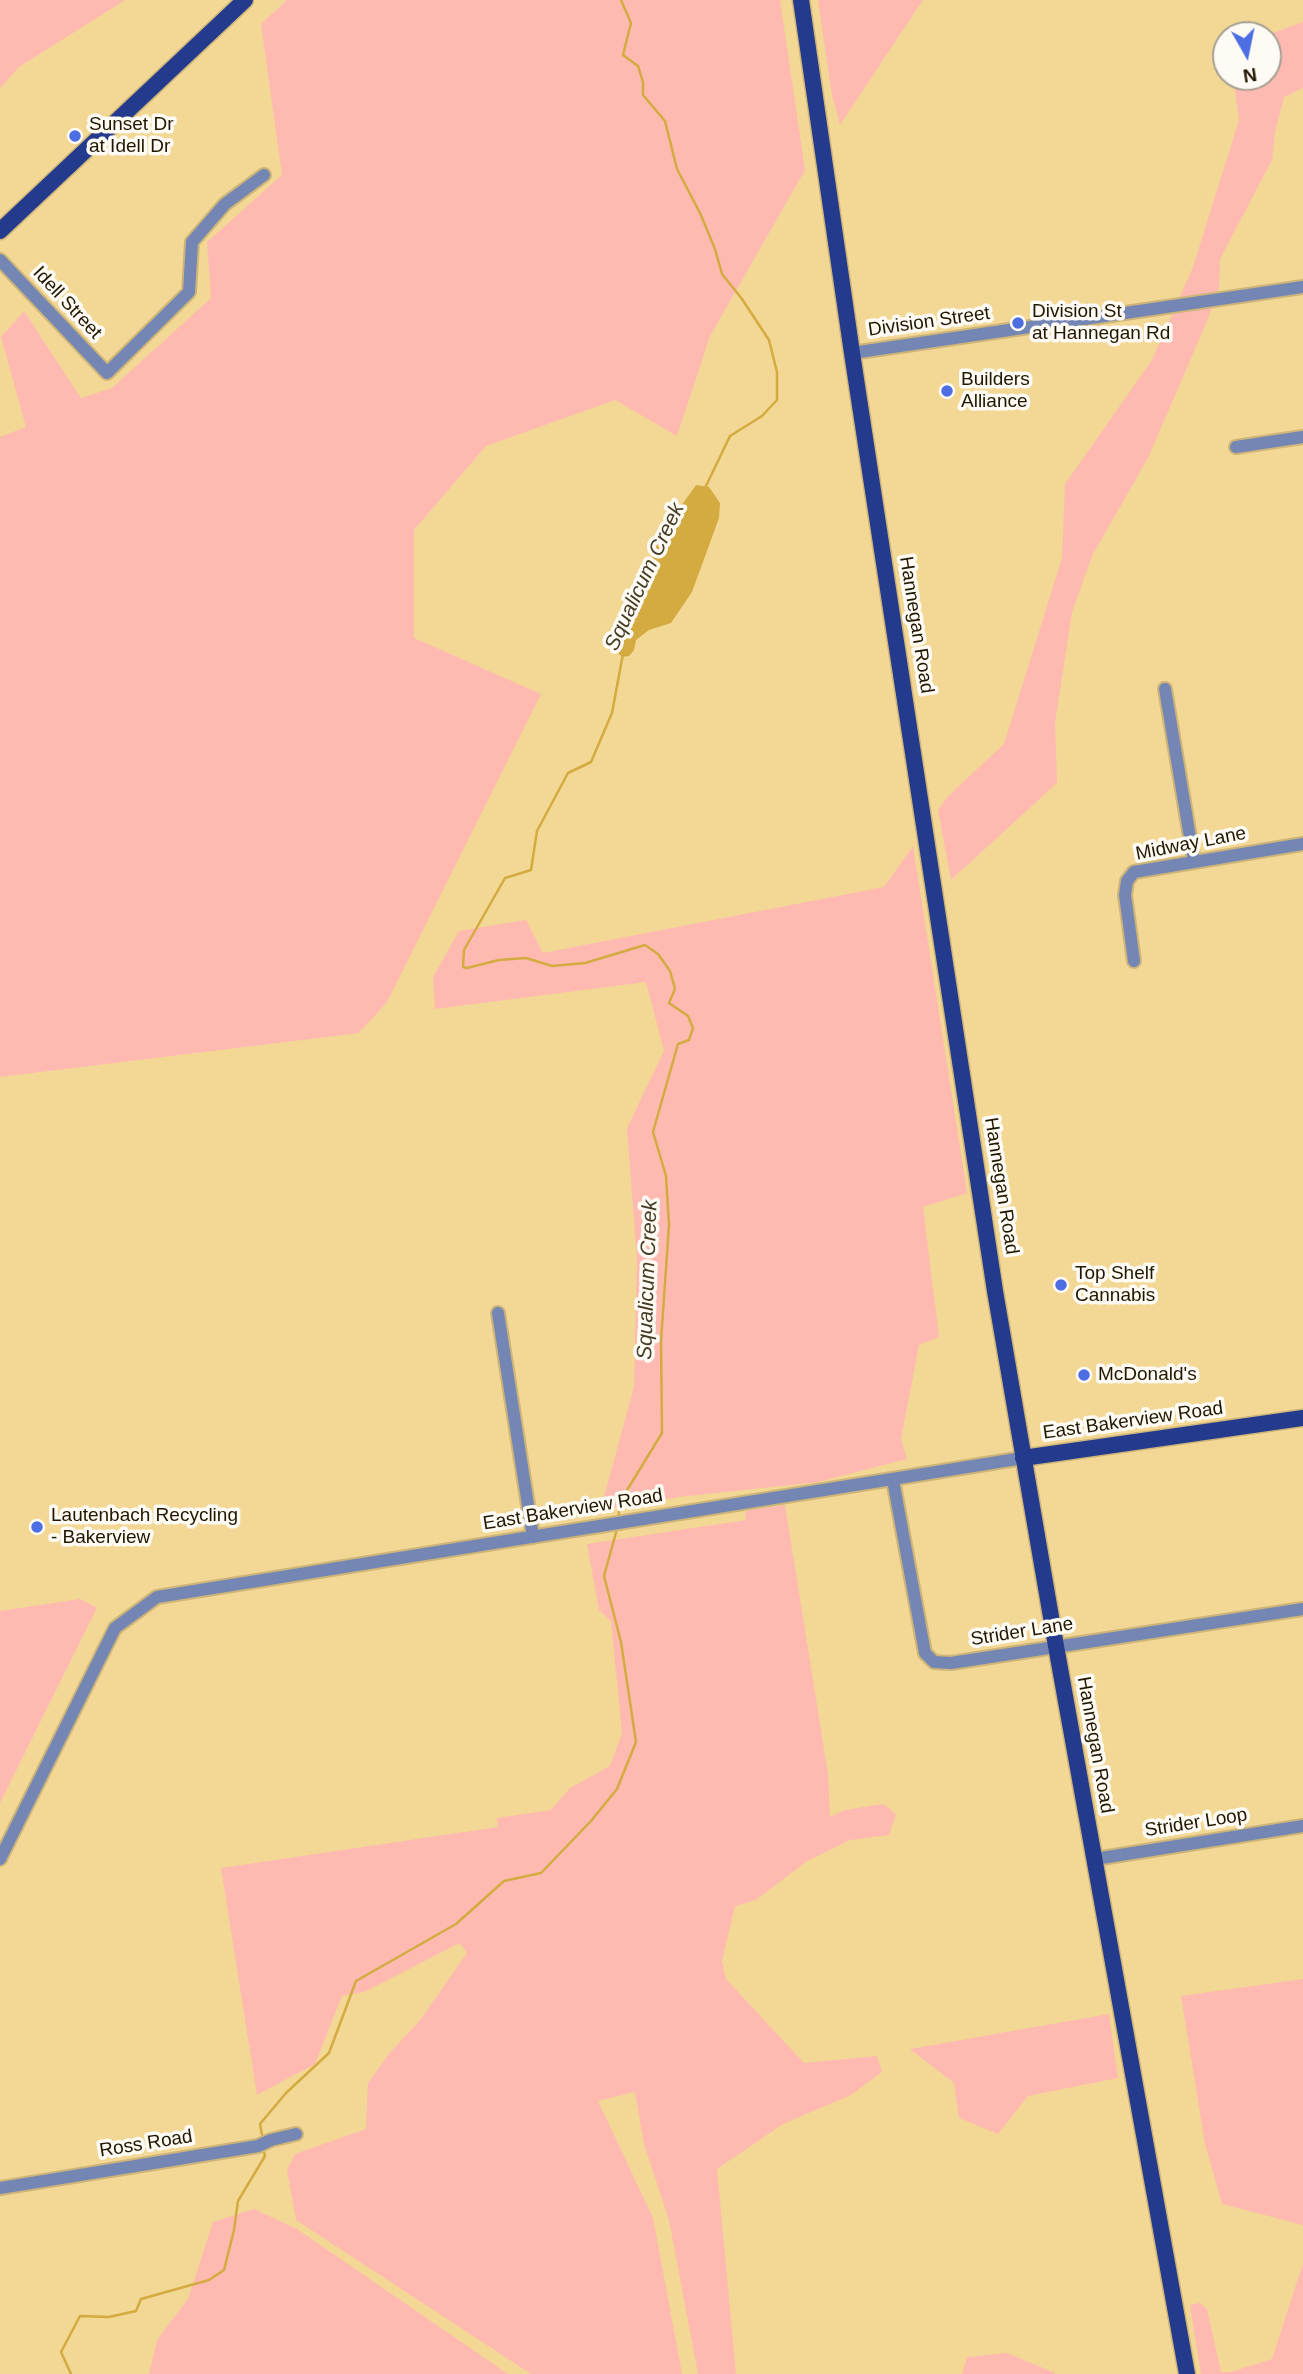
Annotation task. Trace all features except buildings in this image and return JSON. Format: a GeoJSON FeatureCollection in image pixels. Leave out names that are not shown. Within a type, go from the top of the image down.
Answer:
{"type":"FeatureCollection","features":[{"type":"Feature","properties":{"kind":"main road"},"geometry":{"type":"LineString","coordinates":[[0,231],[245,0]]}},
{"type":"Feature","properties":{"kind":"main road","name":"Hannegan Road"},"geometry":{"type":"LineString","coordinates":[[801,0],[995,1291],[1187,2374]]}},
{"type":"Feature","properties":{"kind":"main road","name":"East Bakerview Road"},"geometry":{"type":"LineString","coordinates":[[1023,1458],[1303,1418]]}},
{"type":"Feature","properties":{"kind":"street","name":"Idell Street"},"geometry":{"type":"LineString","coordinates":[[0,260],[107,373],[189,292],[192,242],[225,204],[264,175]]}},
{"type":"Feature","properties":{"kind":"street","name":"Division Street"},"geometry":{"type":"LineString","coordinates":[[852,353],[1303,287]]}},
{"type":"Feature","properties":{"kind":"street"},"geometry":{"type":"LineString","coordinates":[[1236,447],[1303,437]]}},
{"type":"Feature","properties":{"kind":"street"},"geometry":{"type":"LineString","coordinates":[[1166,689],[1194,861]]}},
{"type":"Feature","properties":{"kind":"street","name":"Midway Lane"},"geometry":{"type":"LineString","coordinates":[[1135,961],[1125,895],[1127,881],[1134,872],[1303,844]]}},
{"type":"Feature","properties":{"kind":"street"},"geometry":{"type":"LineString","coordinates":[[498,1313],[533,1537]]}},
{"type":"Feature","properties":{"kind":"street","name":"East Bakerview Road"},"geometry":{"type":"LineString","coordinates":[[0,1859],[116,1628],[157,1597],[1023,1458]]}},
{"type":"Feature","properties":{"kind":"street","name":"Strider Lane"},"geometry":{"type":"LineString","coordinates":[[893,1480],[925,1653],[928,1659],[941,1664],[1303,1609]]}},
{"type":"Feature","properties":{"kind":"street","name":"Strider Loop"},"geometry":{"type":"LineString","coordinates":[[1095,1859],[1303,1826]]}},
{"type":"Feature","properties":{"kind":"street","name":"Ross Road"},"geometry":{"type":"LineString","coordinates":[[0,2188],[258,2146],[296,2134]]}},
{"type":"Feature","properties":{"kind":"shaded area"},"geometry":{"type":"Polygon","coordinates":[[[0,0],[125,0],[19,67],[0,88],[0,0]]]}},
{"type":"Feature","properties":{"kind":"shaded area"},"geometry":{"type":"Polygon","coordinates":[[[287,0],[780,0],[805,170],[710,336],[677,436],[615,400],[486,446],[414,530],[414,638],[541,694],[387,1002],[359,1033],[0,1077],[0,437],[26,427],[1,337],[24,311],[81,398],[112,388],[211,298],[207,242],[282,175],[261,24],[287,0]]]}},
{"type":"Feature","properties":{"kind":"shaded area"},"geometry":{"type":"Polygon","coordinates":[[[818,0],[923,0],[840,125],[832,95],[818,0]]]}},
{"type":"Feature","properties":{"kind":"shaded area"},"geometry":{"type":"Polygon","coordinates":[[[1303,22],[1303,88],[1284,97],[1275,132],[1272,160],[1220,259],[1219,287],[1208,319],[1148,458],[1093,554],[1072,612],[1055,723],[1057,783],[951,880],[938,810],[949,795],[1004,744],[1062,558],[1065,484],[1152,360],[1193,267],[1239,120],[1235,91],[1282,91],[1282,30],[1303,22]]]}},
{"type":"Feature","properties":{"kind":"shaded area"},"geometry":{"type":"Polygon","coordinates":[[[913,846],[967,1193],[923,1207],[939,1337],[919,1345],[901,1439],[907,1459],[818,1482],[679,1497],[603,1510],[602,1504],[634,1387],[637,1260],[627,1128],[664,1051],[646,982],[435,1009],[433,977],[459,931],[526,920],[543,953],[884,887],[913,846]]]}},
{"type":"Feature","properties":{"kind":"shaded area"},"geometry":{"type":"Polygon","coordinates":[[[785,1505],[828,1774],[830,1817],[845,1810],[884,1804],[896,1815],[889,1835],[850,1840],[807,1861],[756,1900],[735,1906],[722,1961],[726,1979],[804,2063],[877,2056],[882,2072],[851,2095],[783,2124],[717,2169],[736,2374],[698,2374],[669,2220],[644,2144],[635,2092],[598,2101],[653,2218],[682,2374],[531,2374],[296,2220],[287,2170],[295,2154],[366,2129],[368,2083],[388,2055],[420,2020],[467,1953],[460,1943],[364,1992],[342,1996],[315,2064],[257,2095],[221,1868],[498,1827],[497,1818],[551,1810],[570,1788],[610,1766],[622,1733],[611,1621],[599,1610],[587,1544],[746,1520],[745,1511],[785,1505]]]}},
{"type":"Feature","properties":{"kind":"shaded area"},"geometry":{"type":"Polygon","coordinates":[[[80,1599],[97,1608],[0,1803],[0,1611],[80,1599]]]}},
{"type":"Feature","properties":{"kind":"shaded area"},"geometry":{"type":"Polygon","coordinates":[[[1303,1979],[1303,2225],[1222,2204],[1205,2144],[1181,1996],[1303,1979]]]}},
{"type":"Feature","properties":{"kind":"shaded area"},"geometry":{"type":"Polygon","coordinates":[[[1109,2014],[1118,2078],[1028,2096],[998,2134],[959,2118],[954,2083],[910,2049],[1109,2014]]]}},
{"type":"Feature","properties":{"kind":"shaded area"},"geometry":{"type":"Polygon","coordinates":[[[254,2209],[297,2229],[508,2374],[149,2374],[157,2340],[188,2299],[213,2222],[254,2209]]]}},
{"type":"Feature","properties":{"kind":"shaded area"},"geometry":{"type":"Polygon","coordinates":[[[1303,2263],[1303,2374],[1201,2374],[1190,2305],[1200,2303],[1207,2309],[1221,2372],[1231,2372],[1272,2359],[1303,2263]]]}},
{"type":"Feature","properties":{"kind":"shaded area"},"geometry":{"type":"Polygon","coordinates":[[[1007,2353],[1055,2374],[962,2374],[967,2357],[1007,2353]]]}},
{"type":"Feature","properties":{"kind":"water"},"geometry":{"type":"Polygon","coordinates":[[[696,485],[709,487],[720,503],[719,518],[692,592],[671,623],[649,630],[636,640],[634,650],[629,656],[622,657],[617,652],[661,534],[696,485]]]}},
{"type":"Feature","properties":{"kind":"waterway","name":"Squalicum Creek"},"geometry":{"type":"LineString","coordinates":[[621,0],[631,23],[623,55],[638,66],[643,82],[643,95],[665,121],[677,169],[700,213],[722,274],[769,340],[777,372],[777,400],[762,416],[730,436],[705,488]]}},
{"type":"Feature","properties":{"kind":"waterway","name":"Squalicum Creek"},"geometry":{"type":"LineString","coordinates":[[618,1519],[621,1500],[662,1433],[661,1341],[669,1225],[666,1176],[653,1132],[678,1044],[689,1040],[693,1028],[688,1016],[669,1003],[675,989],[670,971],[658,954],[645,945],[585,963],[552,966],[526,958],[463,967],[464,950],[505,878],[531,870],[537,831],[568,773],[591,762],[612,713],[623,654]]}},
{"type":"Feature","properties":{"kind":"waterway","name":"Squalicum Creek"},"geometry":{"type":"LineString","coordinates":[[262,2135],[260,2124],[286,2093],[329,2053],[356,1981],[456,1924],[504,1881],[541,1873],[591,1821],[617,1789],[636,1742],[621,1642],[604,1576],[617,1529]]}},
{"type":"Feature","properties":{"kind":"waterway","name":"Squalicum Creek"},"geometry":{"type":"LineString","coordinates":[[71,2374],[61,2352],[80,2316],[109,2317],[136,2311],[141,2299],[209,2280],[224,2270],[238,2201],[265,2156],[264,2152]]}},
{"type":"Feature","properties":{"kind":"place","name":"Sunset Dr at Idell Dr"},"geometry":{"type":"Point","coordinates":[75,136]}},
{"type":"Feature","properties":{"kind":"place","name":"Division St at Hannegan Rd"},"geometry":{"type":"Point","coordinates":[1018,323]}},
{"type":"Feature","properties":{"kind":"place","name":"Builders Alliance"},"geometry":{"type":"Point","coordinates":[947,391]}},
{"type":"Feature","properties":{"kind":"place","name":"Top Shelf Cannabis"},"geometry":{"type":"Point","coordinates":[1061,1285]}},
{"type":"Feature","properties":{"kind":"place","name":"McDonald's"},"geometry":{"type":"Point","coordinates":[1084,1375]}},
{"type":"Feature","properties":{"kind":"place","name":"Lautenbach Recycling - Bakerview"},"geometry":{"type":"Point","coordinates":[37,1527]}}]}
